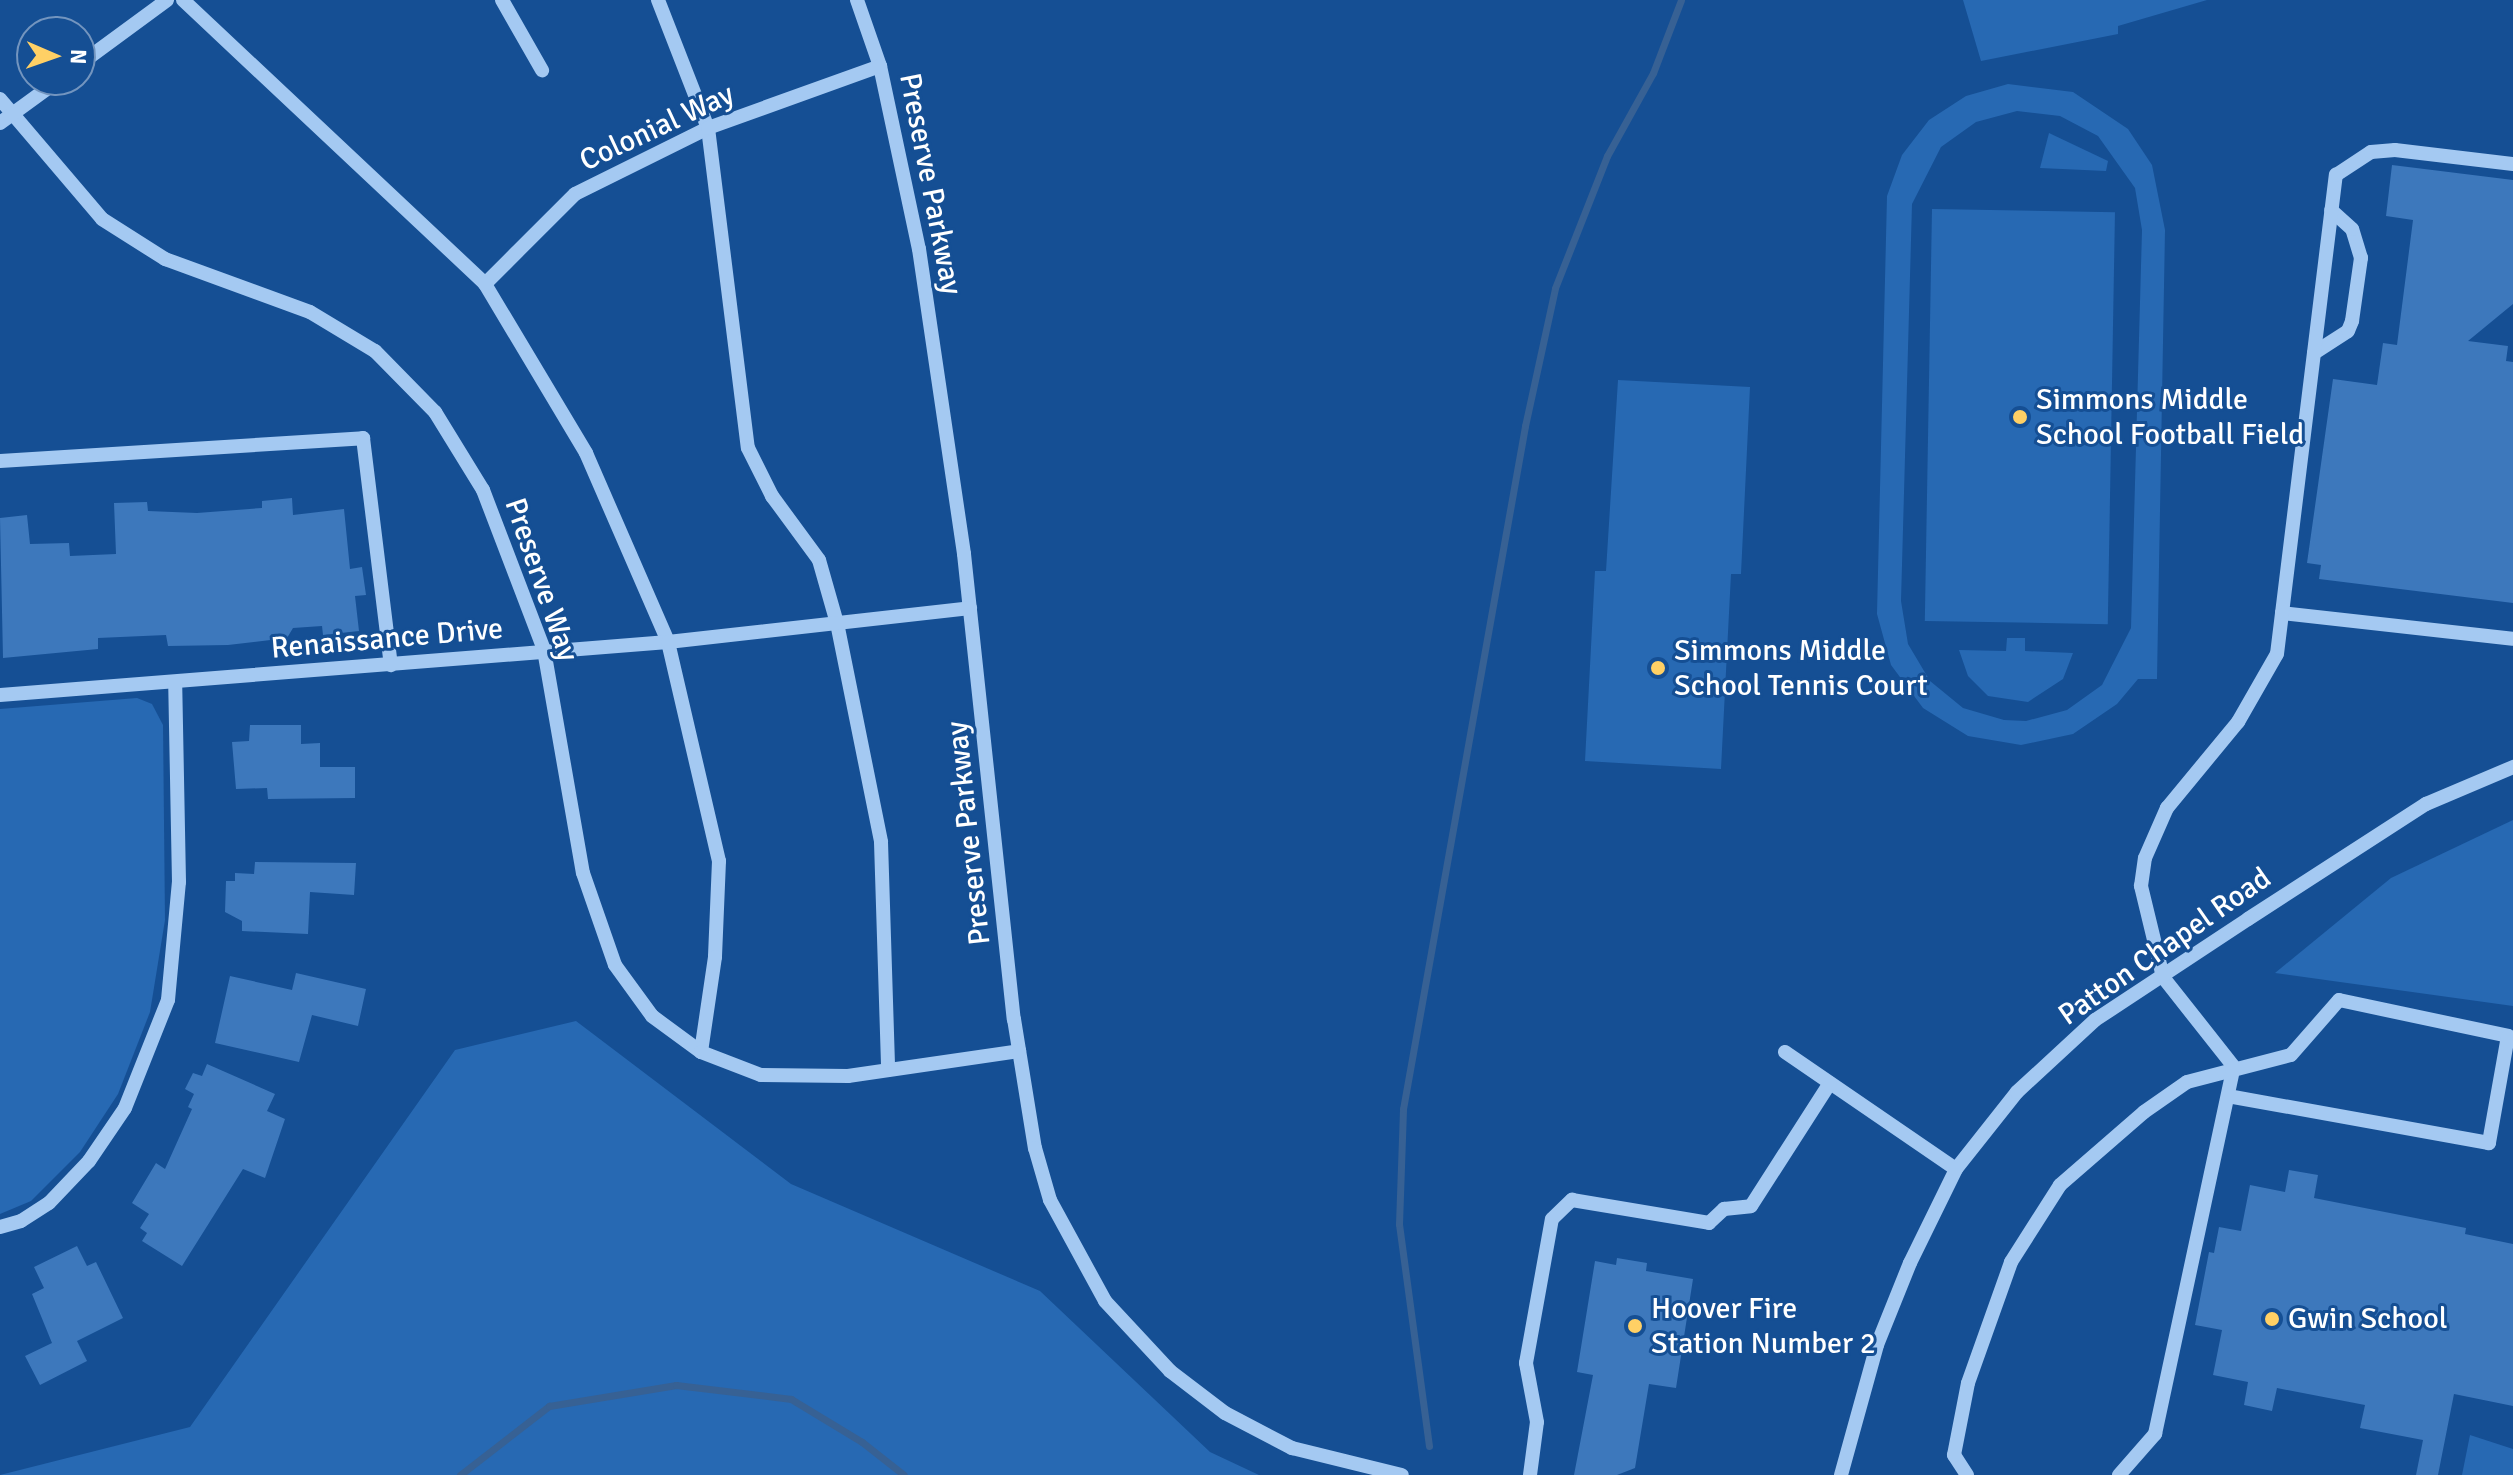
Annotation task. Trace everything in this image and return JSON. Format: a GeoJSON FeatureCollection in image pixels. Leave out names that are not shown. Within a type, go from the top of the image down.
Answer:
{"type":"FeatureCollection","features":[{"type":"Feature","properties":{"kind":"street"},"geometry":{"type":"LineString","coordinates":[[96,52],[167,0]]}},
{"type":"Feature","properties":{"kind":"street"},"geometry":{"type":"LineString","coordinates":[[183,0],[485,284],[586,453],[668,642],[719,861],[715,957],[701,1052]]}},
{"type":"Feature","properties":{"kind":"street"},"geometry":{"type":"LineString","coordinates":[[502,0],[542,70]]}},
{"type":"Feature","properties":{"kind":"street"},"geometry":{"type":"LineString","coordinates":[[658,0],[708,128],[748,448],[772,496],[819,560],[837,623],[881,842],[888,1070]]}},
{"type":"Feature","properties":{"kind":"street","name":"Preserve Parkway"},"geometry":{"type":"LineString","coordinates":[[857,0],[880,66],[919,249],[970,608],[1019,1051],[1035,1148],[1050,1200],[1105,1301],[1134,1336],[1225,1413],[1265,1434],[1340,1464],[1402,1475]]}},
{"type":"Feature","properties":{"kind":"street","name":"Colonial Way"},"geometry":{"type":"LineString","coordinates":[[485,284],[575,194],[708,128],[880,66]]}},
{"type":"Feature","properties":{"kind":"street"},"geometry":{"type":"LineString","coordinates":[[6,119],[37,96]]}},
{"type":"Feature","properties":{"kind":"street","name":"Preserve Way"},"geometry":{"type":"LineString","coordinates":[[0,99],[6,119],[102,219],[165,259],[310,312],[375,351],[435,412],[483,490],[544,650],[583,873],[615,965],[652,1016],[701,1052],[761,1075],[848,1076],[1019,1051]]}},
{"type":"Feature","properties":{"kind":"street"},"geometry":{"type":"LineString","coordinates":[[2119,1475],[2155,1434],[2234,1067],[2163,977],[2141,886],[2145,858],[2167,808],[2238,722],[2277,654],[2336,175],[2371,152],[2395,150],[2513,164]]}},
{"type":"Feature","properties":{"kind":"street"},"geometry":{"type":"LineString","coordinates":[[2314,353],[2348,331],[2361,258],[2352,229],[2331,210]]}},
{"type":"Feature","properties":{"kind":"street"},"geometry":{"type":"LineString","coordinates":[[0,461],[363,438],[391,665]]}},
{"type":"Feature","properties":{"kind":"street","name":"Renaissance Drive"},"geometry":{"type":"LineString","coordinates":[[0,695],[668,642],[970,608]]}},
{"type":"Feature","properties":{"kind":"street"},"geometry":{"type":"LineString","coordinates":[[2282,613],[2513,639]]}},
{"type":"Feature","properties":{"kind":"street"},"geometry":{"type":"LineString","coordinates":[[0,1227],[21,1221],[49,1203],[89,1161],[125,1108],[168,1000],[179,882],[175,682]]}},
{"type":"Feature","properties":{"kind":"street","name":"Patton Chapel Road"},"geometry":{"type":"LineString","coordinates":[[1841,1475],[1877,1345],[1956,1169],[2017,1092],[2095,1020],[2426,804],[2513,767]]}},
{"type":"Feature","properties":{"kind":"street"},"geometry":{"type":"LineString","coordinates":[[1967,1475],[1954,1455],[1968,1383],[2011,1262],[2060,1185],[2187,1082],[2234,1067],[2291,1055],[2339,1000],[2508,1036],[2489,1143],[2229,1096]]}},
{"type":"Feature","properties":{"kind":"street"},"geometry":{"type":"LineString","coordinates":[[1785,1052],[1956,1169]]}},
{"type":"Feature","properties":{"kind":"street"},"geometry":{"type":"LineString","coordinates":[[1530,1475],[1537,1422],[1526,1363],[1552,1219],[1572,1200],[1709,1223],[1724,1209],[1751,1206],[1830,1083]]}},
{"type":"Feature","properties":{"kind":"shaded area"},"geometry":{"type":"Polygon","coordinates":[[[1963,0],[2207,0],[2118,26],[2118,34],[1981,61],[1963,0]]]}},
{"type":"Feature","properties":{"kind":"shaded area"},"geometry":{"type":"Polygon","coordinates":[[[2008,84],[2073,92],[2128,129],[2152,165],[2165,230],[2157,679],[2138,679],[2117,704],[2073,734],[2021,745],[1968,736],[1923,708],[1891,665],[1877,614],[1887,196],[1902,155],[1929,120],[1966,96],[2008,84]],[[2017,111],[1976,122],[1941,147],[1912,204],[1901,601],[1908,644],[1930,681],[1963,708],[2004,720],[2026,721],[2067,710],[2102,685],[2131,628],[2142,230],[2135,188],[2098,136],[2060,116],[2017,111]]]}},
{"type":"Feature","properties":{"kind":"shaded area"},"geometry":{"type":"Polygon","coordinates":[[[2049,133],[2108,161],[2106,171],[2040,168],[2049,133]]]}},
{"type":"Feature","properties":{"kind":"shaded area","name":"Simmons Middle School Football Field"},"geometry":{"type":"Polygon","coordinates":[[[1932,209],[2115,212],[2108,624],[1925,621],[1932,209]]]}},
{"type":"Feature","properties":{"kind":"shaded area","name":"Simmons Middle School Tennis Court"},"geometry":{"type":"Polygon","coordinates":[[[1618,380],[1750,387],[1741,574],[1731,574],[1721,769],[1585,761],[1595,571],[1606,571],[1618,380]]]}},
{"type":"Feature","properties":{"kind":"shaded area"},"geometry":{"type":"Polygon","coordinates":[[[2007,638],[2025,638],[2025,651],[2073,653],[2063,679],[2028,702],[1988,696],[1968,676],[1959,650],[2006,651],[2007,638]]]}},
{"type":"Feature","properties":{"kind":"shaded area"},"geometry":{"type":"Polygon","coordinates":[[[137,698],[152,704],[163,725],[165,920],[150,1012],[118,1094],[80,1152],[31,1201],[0,1214],[0,709],[137,698]]]}},
{"type":"Feature","properties":{"kind":"shaded area"},"geometry":{"type":"Polygon","coordinates":[[[2513,820],[2513,1006],[2275,973],[2391,878],[2513,820]]]}},
{"type":"Feature","properties":{"kind":"shaded area"},"geometry":{"type":"Polygon","coordinates":[[[576,1021],[791,1184],[1040,1291],[1210,1452],[1259,1475],[0,1475],[190,1427],[455,1050],[576,1021]]]}},
{"type":"Feature","properties":{"kind":"shaded area"},"geometry":{"type":"Polygon","coordinates":[[[2470,1435],[2513,1449],[2513,1475],[2462,1475],[2470,1435]]]}},
{"type":"Feature","properties":{"kind":"building"},"geometry":{"type":"Polygon","coordinates":[[[2392,165],[2513,180],[2513,304],[2468,341],[2508,346],[2506,361],[2513,362],[2513,603],[2319,579],[2321,565],[2307,563],[2333,379],[2377,385],[2383,343],[2397,345],[2413,220],[2386,216],[2392,165]]]}},
{"type":"Feature","properties":{"kind":"building"},"geometry":{"type":"Polygon","coordinates":[[[292,498],[293,515],[344,509],[350,569],[362,567],[366,595],[355,596],[359,631],[323,635],[322,626],[293,628],[287,638],[228,645],[168,646],[166,635],[98,638],[98,649],[3,658],[0,518],[27,515],[30,544],[69,543],[70,556],[116,554],[114,503],[147,502],[148,511],[197,513],[262,508],[262,501],[292,498]]]}},
{"type":"Feature","properties":{"kind":"building"},"geometry":{"type":"Polygon","coordinates":[[[250,725],[301,725],[301,744],[320,743],[320,767],[355,767],[355,798],[268,799],[267,788],[236,789],[232,742],[249,741],[250,725]]]}},
{"type":"Feature","properties":{"kind":"building"},"geometry":{"type":"Polygon","coordinates":[[[255,862],[356,863],[354,895],[310,892],[308,934],[242,931],[242,921],[225,912],[226,881],[235,881],[235,873],[254,874],[255,862]]]}},
{"type":"Feature","properties":{"kind":"building"},"geometry":{"type":"Polygon","coordinates":[[[296,973],[366,989],[358,1026],[312,1015],[299,1062],[215,1043],[230,976],[292,990],[296,973]]]}},
{"type":"Feature","properties":{"kind":"building"},"geometry":{"type":"Polygon","coordinates":[[[207,1064],[275,1094],[267,1111],[285,1119],[265,1178],[243,1169],[182,1266],[142,1241],[147,1233],[140,1228],[149,1214],[132,1203],[156,1163],[165,1169],[192,1109],[188,1107],[194,1094],[185,1089],[193,1073],[202,1076],[207,1064]]]}},
{"type":"Feature","properties":{"kind":"building"},"geometry":{"type":"Polygon","coordinates":[[[2289,1170],[2318,1175],[2314,1198],[2466,1228],[2465,1234],[2513,1244],[2513,1406],[2454,1394],[2438,1475],[2416,1475],[2423,1440],[2360,1428],[2365,1405],[2277,1388],[2272,1411],[2244,1405],[2248,1382],[2213,1375],[2222,1330],[2195,1325],[2209,1252],[2214,1253],[2219,1227],[2241,1231],[2250,1185],[2285,1192],[2289,1170]]]}},
{"type":"Feature","properties":{"kind":"building"},"geometry":{"type":"Polygon","coordinates":[[[77,1246],[87,1266],[96,1262],[123,1318],[77,1341],[87,1361],[40,1385],[25,1356],[52,1343],[32,1294],[44,1288],[34,1267],[77,1246]]]}},
{"type":"Feature","properties":{"kind":"building","name":"Hoover Fire Station Number 2"},"geometry":{"type":"Polygon","coordinates":[[[1617,1258],[1647,1263],[1646,1271],[1693,1279],[1676,1388],[1649,1384],[1635,1468],[1617,1475],[1574,1475],[1593,1375],[1577,1372],[1595,1261],[1616,1265],[1617,1258]]]}},
{"type":"Feature","properties":{"kind":"waterway"},"geometry":{"type":"LineString","coordinates":[[1429,1446],[1399,1224],[1403,1109],[1525,426],[1555,288],[1607,156],[1653,73],[1681,0]]}},
{"type":"Feature","properties":{"kind":"waterway"},"geometry":{"type":"LineString","coordinates":[[460,1475],[549,1406],[676,1385],[791,1399],[862,1442],[904,1475]]}},
{"type":"Feature","properties":{"kind":"place","name":"Simmons Middle School Football Field"},"geometry":{"type":"Point","coordinates":[2020,417]}},
{"type":"Feature","properties":{"kind":"place","name":"Simmons Middle School Tennis Court"},"geometry":{"type":"Point","coordinates":[1658,668]}},
{"type":"Feature","properties":{"kind":"place","name":"Gwin School"},"geometry":{"type":"Point","coordinates":[2272,1319]}},
{"type":"Feature","properties":{"kind":"place","name":"Hoover Fire Station Number 2"},"geometry":{"type":"Point","coordinates":[1635,1326]}}]}
